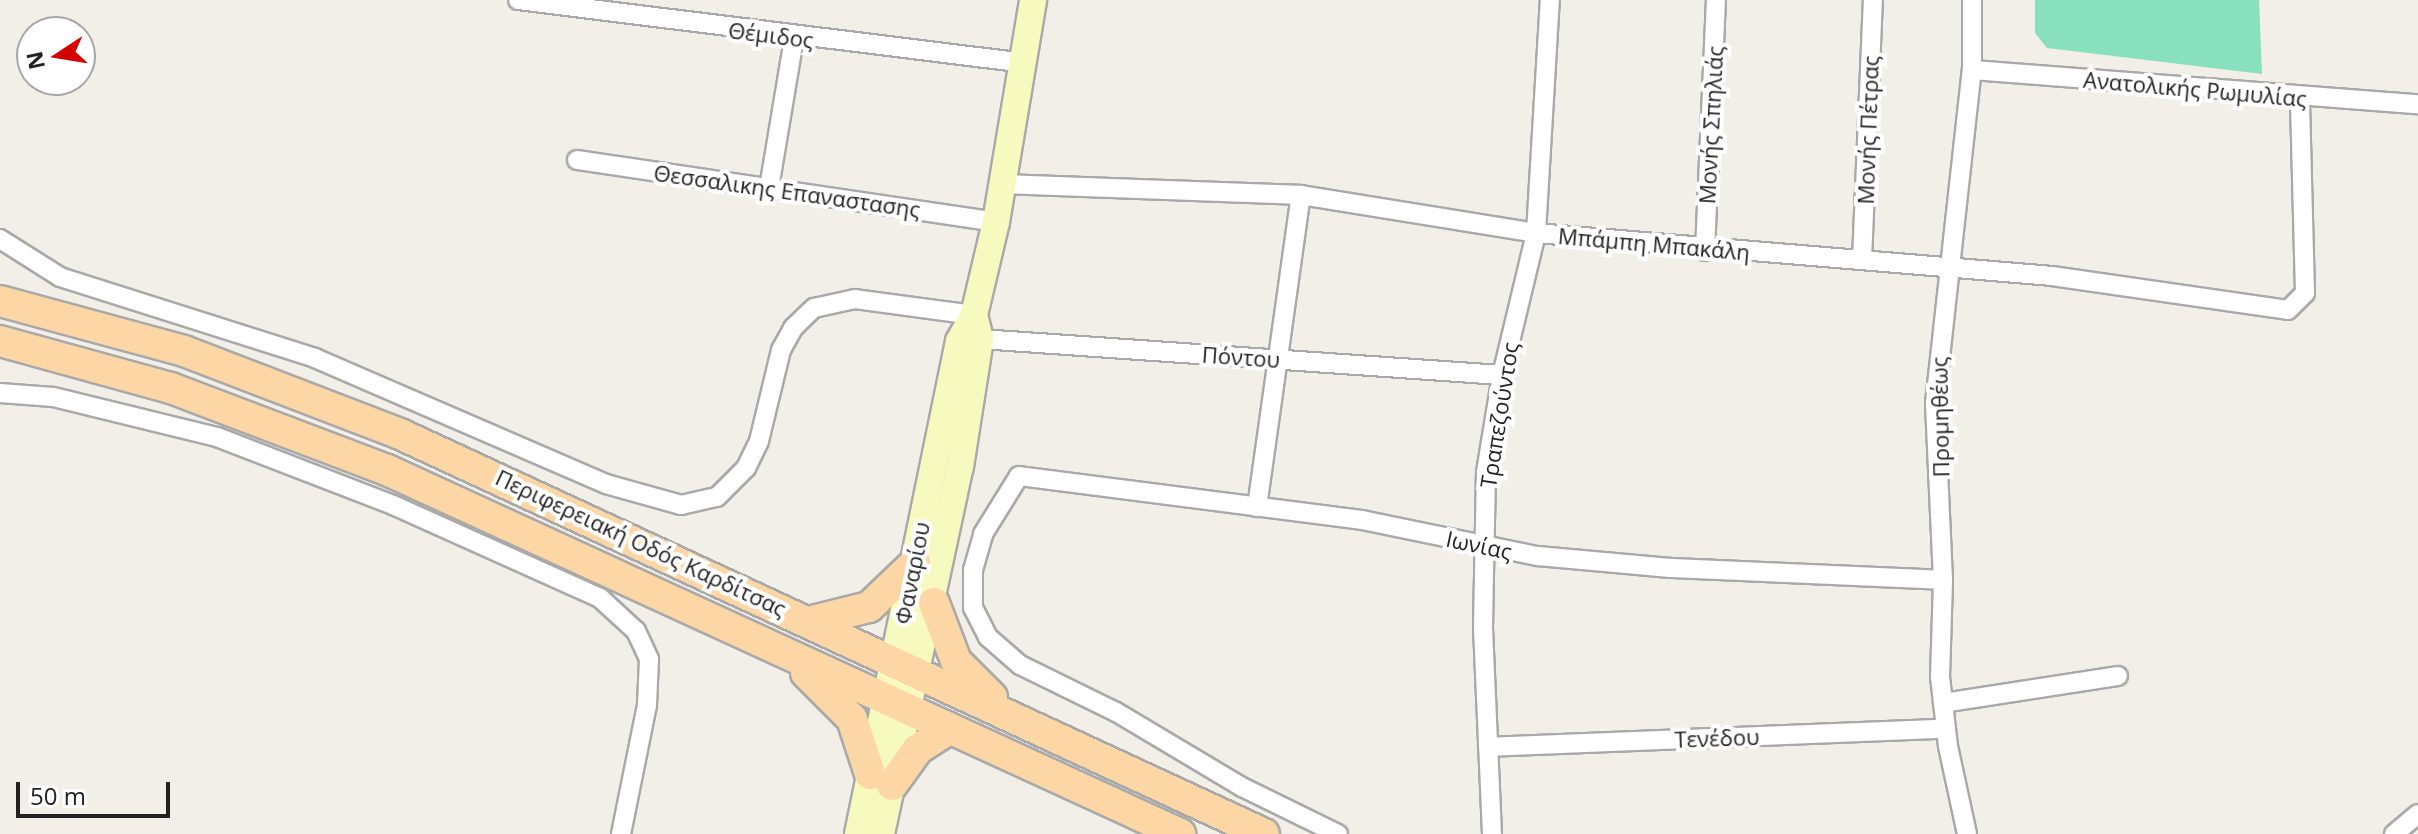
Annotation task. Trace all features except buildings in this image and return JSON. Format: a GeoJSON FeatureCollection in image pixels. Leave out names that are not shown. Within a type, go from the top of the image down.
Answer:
{"type":"FeatureCollection","features":[{"type":"Feature","properties":{"kind":"main road","name":"Φαναρίου"},"geometry":{"type":"LineString","coordinates":[[907,665],[934,603],[1033,0]]}},
{"type":"Feature","properties":{"kind":"main road","name":"Περιφερειακή Οδός Καρδίτσας"},"geometry":{"type":"LineString","coordinates":[[0,301],[184,351],[301,394],[466,462],[1008,712],[1264,834]]}},
{"type":"Feature","properties":{"kind":"main road","name":"Φαναρίου"},"geometry":{"type":"LineString","coordinates":[[858,834],[881,780],[907,665],[915,563],[959,341],[977,327]]}},
{"type":"Feature","properties":{"kind":"main road","name":"Περιφερειακή Οδός Καρδίτσας"},"geometry":{"type":"LineString","coordinates":[[0,341],[171,388],[312,441],[774,647],[1180,834]]}},
{"type":"Feature","properties":{"kind":"main road"},"geometry":{"type":"LineString","coordinates":[[812,621],[869,607],[915,563]]}},
{"type":"Feature","properties":{"kind":"main road"},"geometry":{"type":"LineString","coordinates":[[934,603],[956,661],[1008,712]]}},
{"type":"Feature","properties":{"kind":"main road"},"geometry":{"type":"LineString","coordinates":[[774,647],[840,703],[881,780],[918,749],[950,728]]}},
{"type":"Feature","properties":{"kind":"main road","name":"Φαναρίου"},"geometry":{"type":"LineString","coordinates":[[881,780],[881,834]]}},
{"type":"Feature","properties":{"kind":"street","name":"Θέμιδος"},"geometry":{"type":"LineString","coordinates":[[518,0],[794,38],[1025,63]]}},
{"type":"Feature","properties":{"kind":"street","name":"Τραπεζούντος"},"geometry":{"type":"LineString","coordinates":[[1492,834],[1484,547],[1486,472],[1502,375],[1536,233],[1550,0]]}},
{"type":"Feature","properties":{"kind":"street","name":"Μονής Σπηλιάς"},"geometry":{"type":"LineString","coordinates":[[1705,251],[1716,0]]}},
{"type":"Feature","properties":{"kind":"street","name":"Μονής Πέτρας"},"geometry":{"type":"LineString","coordinates":[[1862,260],[1873,0]]}},
{"type":"Feature","properties":{"kind":"street","name":"Προμηθέως"},"geometry":{"type":"LineString","coordinates":[[1967,834],[1943,703],[1939,626],[1943,580],[1935,403],[1947,266],[1972,70],[1972,0]]}},
{"type":"Feature","properties":{"kind":"street"},"geometry":{"type":"LineString","coordinates":[[769,188],[794,38]]}},
{"type":"Feature","properties":{"kind":"street","name":"Ανατολικής Ρωμυλίας"},"geometry":{"type":"LineString","coordinates":[[1972,70],[2300,99],[2418,104]]}},
{"type":"Feature","properties":{"kind":"street","name":"Μπάμπη Μπακάλη"},"geometry":{"type":"LineString","coordinates":[[1004,184],[1301,195],[1536,233],[1705,251],[1947,266],[2277,310],[2302,301],[2300,99]]}},
{"type":"Feature","properties":{"kind":"street","name":"Θεσσαλικης Επαναστασης"},"geometry":{"type":"LineString","coordinates":[[577,160],[996,222]]}},
{"type":"Feature","properties":{"kind":"street"},"geometry":{"type":"LineString","coordinates":[[1257,507],[1301,195]]}},
{"type":"Feature","properties":{"kind":"street","name":"Πόντου"},"geometry":{"type":"LineString","coordinates":[[0,239],[34,264],[75,282],[315,358],[606,484],[681,505],[717,497],[746,468],[759,441],[781,350],[793,328],[814,308],[855,299],[977,327],[1277,359],[1502,375]]}},
{"type":"Feature","properties":{"kind":"street"},"geometry":{"type":"LineString","coordinates":[[0,393],[53,397],[217,437],[393,505],[600,598],[636,631],[649,659],[647,705],[621,834]]}},
{"type":"Feature","properties":{"kind":"street","name":"Ιωνίας"},"geometry":{"type":"LineString","coordinates":[[1338,834],[1242,787],[1116,712],[1020,665],[988,637],[973,608],[973,570],[983,534],[1019,476],[1362,520],[1484,547],[1631,566],[1943,580]]}},
{"type":"Feature","properties":{"kind":"street"},"geometry":{"type":"LineString","coordinates":[[1943,703],[2118,676]]}},
{"type":"Feature","properties":{"kind":"street","name":"Τενέδου"},"geometry":{"type":"LineString","coordinates":[[1488,747],[1946,729]]}},
{"type":"Feature","properties":{"kind":"street"},"geometry":{"type":"LineString","coordinates":[[2394,834],[2418,814]]}},
{"type":"Feature","properties":{"kind":"green space"},"geometry":{"type":"Polygon","coordinates":[[[2035,0],[2259,0],[2262,74],[2047,48],[2035,33],[2035,0]]]}}]}
